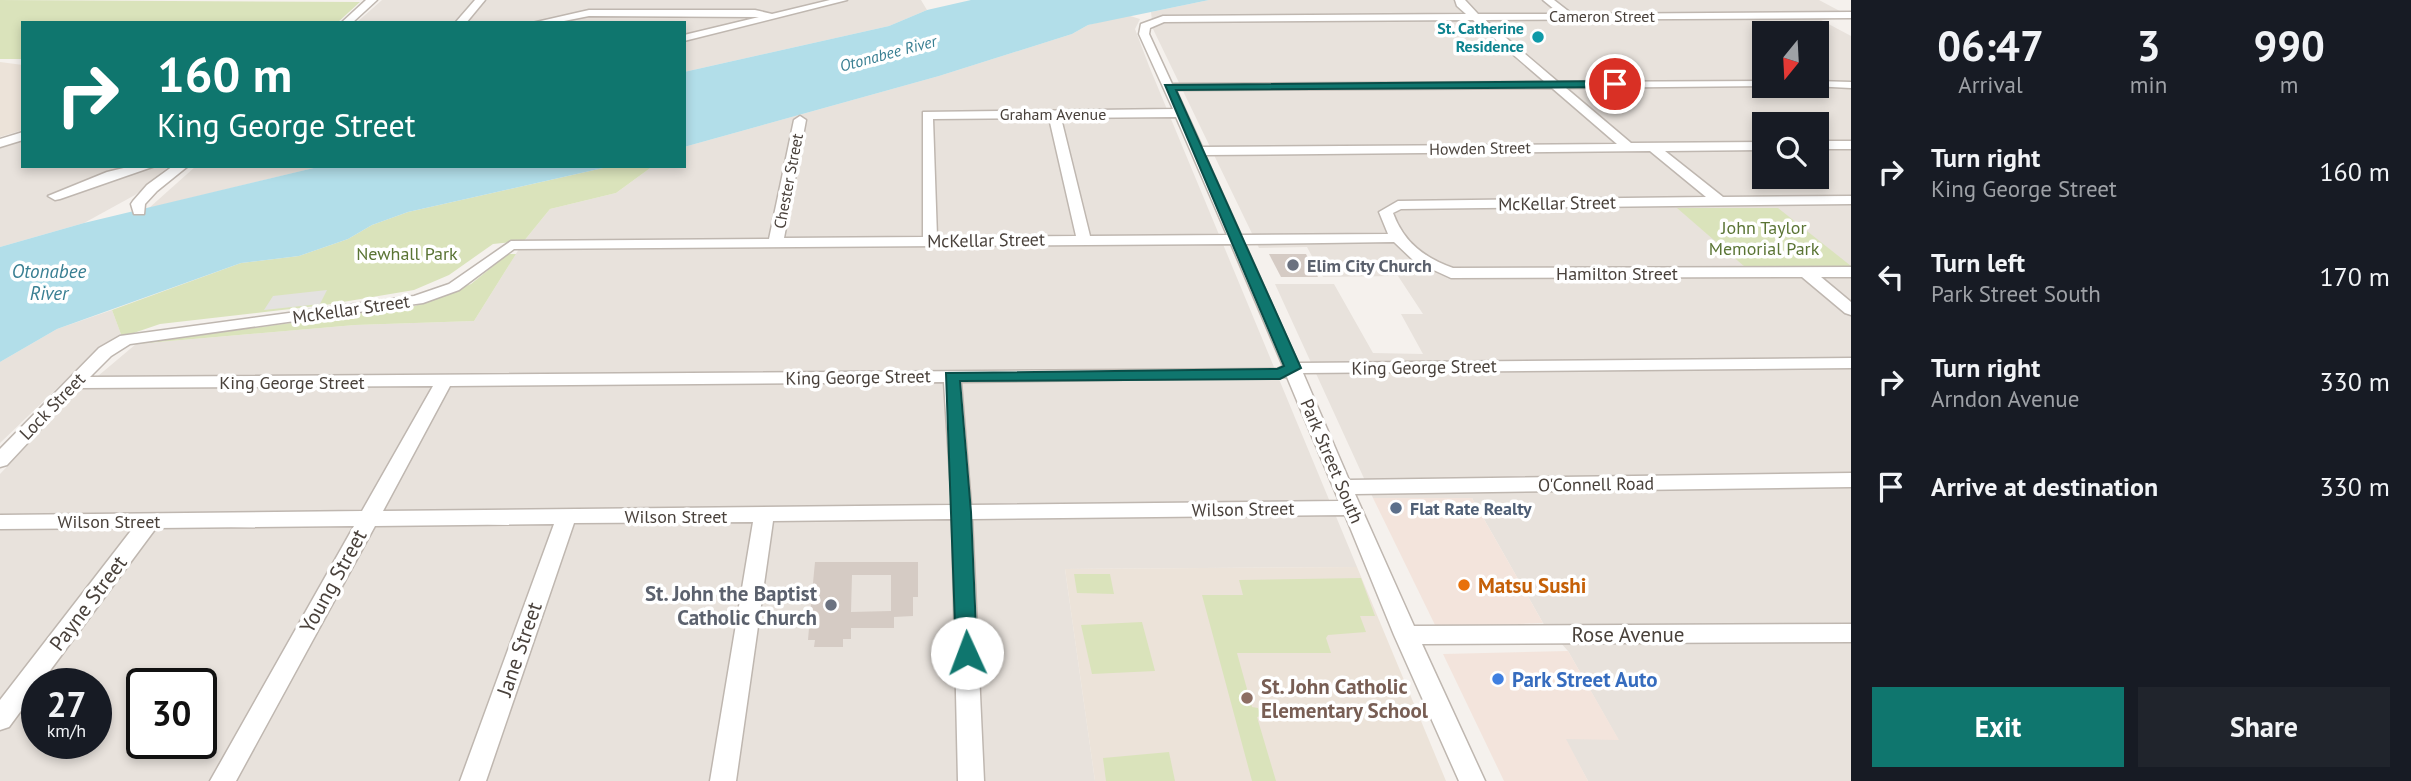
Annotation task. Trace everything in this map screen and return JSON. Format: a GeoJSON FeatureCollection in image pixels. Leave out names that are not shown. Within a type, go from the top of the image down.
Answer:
{"type":"FeatureCollection","features":[{"type":"Feature","properties":{"kind":"street"},"geometry":{"type":"LineString","coordinates":[[348,21],[372,0]]}},
{"type":"Feature","properties":{"kind":"street"},"geometry":{"type":"LineString","coordinates":[[462,21],[480,0]]}},
{"type":"Feature","properties":{"kind":"street"},"geometry":{"type":"LineString","coordinates":[[686,38],[842,0]]}},
{"type":"Feature","properties":{"kind":"street"},"geometry":{"type":"LineString","coordinates":[[1460,0],[1460,4],[1627,146]]}},
{"type":"Feature","properties":{"kind":"street"},"geometry":{"type":"LineString","coordinates":[[1548,0],[1570,17]]}},
{"type":"Feature","properties":{"kind":"street"},"geometry":{"type":"LineString","coordinates":[[1650,5],[1667,16]]}},
{"type":"Feature","properties":{"kind":"street"},"geometry":{"type":"LineString","coordinates":[[1744,5],[1761,15]]}},
{"type":"Feature","properties":{"kind":"street"},"geometry":{"type":"LineString","coordinates":[[1839,6],[1851,13]]}},
{"type":"Feature","properties":{"kind":"street"},"geometry":{"type":"LineString","coordinates":[[547,21],[589,13],[755,13],[772,17]]}},
{"type":"Feature","properties":{"kind":"street","name":"Cameron Street"},"geometry":{"type":"LineString","coordinates":[[1145,26],[1163,19],[1851,13]]}},
{"type":"Feature","properties":{"kind":"street","name":"Park Street South"},"geometry":{"type":"LineString","coordinates":[[1145,26],[1144,34],[1293,368],[1405,635],[1472,781]]}},
{"type":"Feature","properties":{"kind":"street"},"geometry":{"type":"LineString","coordinates":[[1169,87],[1752,84]]}},
{"type":"Feature","properties":{"kind":"street"},"geometry":{"type":"LineString","coordinates":[[1829,84],[1851,85]]}},
{"type":"Feature","properties":{"kind":"street","name":"Graham Avenue"},"geometry":{"type":"LineString","coordinates":[[930,241],[927,115],[1180,113]]}},
{"type":"Feature","properties":{"kind":"street"},"geometry":{"type":"LineString","coordinates":[[1054,114],[1084,239]]}},
{"type":"Feature","properties":{"kind":"street","name":"Chester Street"},"geometry":{"type":"LineString","coordinates":[[776,242],[800,120]]}},
{"type":"Feature","properties":{"kind":"street"},"geometry":{"type":"LineString","coordinates":[[0,142],[21,137]]}},
{"type":"Feature","properties":{"kind":"street"},"geometry":{"type":"LineString","coordinates":[[1829,145],[1851,145]]}},
{"type":"Feature","properties":{"kind":"street"},"geometry":{"type":"LineString","coordinates":[[1652,146],[1719,201]]}},
{"type":"Feature","properties":{"kind":"street","name":"Howden Street"},"geometry":{"type":"LineString","coordinates":[[1197,151],[1752,146]]}},
{"type":"Feature","properties":{"kind":"street"},"geometry":{"type":"LineString","coordinates":[[55,196],[112,175],[141,168]]}},
{"type":"Feature","properties":{"kind":"street"},"geometry":{"type":"LineString","coordinates":[[139,211],[138,204],[152,188],[179,168]]}},
{"type":"Feature","properties":{"kind":"street","name":"McKellar Street"},"geometry":{"type":"LineString","coordinates":[[105,352],[126,340],[164,333],[417,300],[454,287],[511,245],[1395,238],[1386,212],[1398,205],[1851,200]]}},
{"type":"Feature","properties":{"kind":"street","name":"Hamilton Street"},"geometry":{"type":"LineString","coordinates":[[1395,238],[1423,263],[1451,273],[1851,272]]}},
{"type":"Feature","properties":{"kind":"street"},"geometry":{"type":"LineString","coordinates":[[1807,273],[1851,310]]}},
{"type":"Feature","properties":{"kind":"street","name":"Lock Street"},"geometry":{"type":"LineString","coordinates":[[0,460],[105,352]]}},
{"type":"Feature","properties":{"kind":"street","name":"King George Street"},"geometry":{"type":"LineString","coordinates":[[75,383],[1280,374],[1293,368],[1851,363]]}},
{"type":"Feature","properties":{"kind":"street"},"geometry":{"type":"LineString","coordinates":[[952,376],[962,512],[971,781]]}},
{"type":"Feature","properties":{"kind":"street","name":"Young Street"},"geometry":{"type":"LineString","coordinates":[[223,781],[444,381]]}},
{"type":"Feature","properties":{"kind":"street","name":"O'Connell Road"},"geometry":{"type":"LineString","coordinates":[[1342,487],[1851,480]]}},
{"type":"Feature","properties":{"kind":"street","name":"Wilson Street"},"geometry":{"type":"LineString","coordinates":[[0,522],[1352,508]]}},
{"type":"Feature","properties":{"kind":"street"},"geometry":{"type":"LineString","coordinates":[[723,781],[764,516]]}},
{"type":"Feature","properties":{"kind":"street","name":"Jane Street"},"geometry":{"type":"LineString","coordinates":[[473,781],[566,517]]}},
{"type":"Feature","properties":{"kind":"street","name":"Payne Street"},"geometry":{"type":"LineString","coordinates":[[0,719],[150,521]]}},
{"type":"Feature","properties":{"kind":"street","name":"Rose Avenue"},"geometry":{"type":"LineString","coordinates":[[1405,635],[1851,633]]}},
{"type":"Feature","properties":{"kind":"shaded area"},"geometry":{"type":"Polygon","coordinates":[[[382,0],[921,0],[927,10],[889,26],[686,72],[686,21],[358,21],[382,0]]]}},
{"type":"Feature","properties":{"kind":"shaded area"},"geometry":{"type":"Polygon","coordinates":[[[1209,0],[1819,0],[1851,17],[1821,20],[1823,21],[1752,21],[1752,98],[1829,98],[1829,24],[1851,36],[1851,781],[1588,781],[1565,739],[1618,739],[1568,651],[1543,623],[1472,498],[1373,498],[1275,284],[1334,284],[1373,353],[1423,354],[1401,314],[1423,314],[1398,276],[1323,277],[1307,247],[1259,248],[1153,29],[1151,12],[1209,0]]]}},
{"type":"Feature","properties":{"kind":"shaded area"},"geometry":{"type":"Polygon","coordinates":[[[1127,15],[1140,19],[1135,29],[1149,66],[1357,567],[1065,569],[1095,781],[0,781],[0,474],[73,397],[136,344],[355,325],[474,321],[524,241],[550,209],[616,193],[650,168],[686,168],[686,146],[939,76],[1072,34],[1088,25],[1127,15]]]}},
{"type":"Feature","properties":{"kind":"shaded area"},"geometry":{"type":"Polygon","coordinates":[[[0,62],[21,65],[21,131],[0,137],[0,62]]]}},
{"type":"Feature","properties":{"kind":"shaded area"},"geometry":{"type":"Polygon","coordinates":[[[21,141],[21,168],[167,168],[135,195],[84,223],[0,247],[0,147],[21,141]]]}},
{"type":"Feature","properties":{"kind":"shaded area"},"geometry":{"type":"Polygon","coordinates":[[[194,168],[314,168],[149,208],[194,168]]]}},
{"type":"Feature","properties":{"kind":"shaded area"},"geometry":{"type":"Polygon","coordinates":[[[327,290],[320,304],[264,310],[273,296],[327,290]]]}},
{"type":"Feature","properties":{"kind":"shaded area"},"geometry":{"type":"Polygon","coordinates":[[[112,310],[122,337],[101,346],[0,443],[0,362],[57,329],[112,310]]]}},
{"type":"Feature","properties":{"kind":"shaded area"},"geometry":{"type":"Polygon","coordinates":[[[1373,498],[1472,498],[1543,623],[1436,627],[1373,498]]]}},
{"type":"Feature","properties":{"kind":"shaded area","name":"St. John Catholic Elementary School"},"geometry":{"type":"Polygon","coordinates":[[[1357,567],[1446,781],[1095,781],[1065,569],[1357,567]]]}},
{"type":"Feature","properties":{"kind":"shaded area"},"geometry":{"type":"Polygon","coordinates":[[[1568,651],[1619,740],[1566,739],[1588,781],[1504,781],[1443,654],[1568,651]]]}},
{"type":"Feature","properties":{"kind":"green space"},"geometry":{"type":"Polygon","coordinates":[[[0,0],[360,2],[339,21],[21,21],[21,59],[0,59],[0,0]]]}},
{"type":"Feature","properties":{"kind":"green space","name":"Newhall Park"},"geometry":{"type":"Polygon","coordinates":[[[603,168],[650,168],[616,193],[550,209],[524,241],[493,244],[449,275],[414,290],[325,305],[160,324],[122,337],[112,310],[241,263],[299,256],[348,239],[372,225],[408,212],[603,168]]]}},
{"type":"Feature","properties":{"kind":"green space","name":"John Taylor Memorial Park"},"geometry":{"type":"Polygon","coordinates":[[[1677,208],[1778,208],[1851,266],[1745,267],[1677,208]]]}},
{"type":"Feature","properties":{"kind":"green space"},"geometry":{"type":"Polygon","coordinates":[[[508,254],[516,254],[474,321],[355,325],[136,344],[415,306],[471,284],[508,254]]]}},
{"type":"Feature","properties":{"kind":"green space"},"geometry":{"type":"Polygon","coordinates":[[[1074,574],[1110,574],[1114,594],[1077,593],[1074,574]]]}},
{"type":"Feature","properties":{"kind":"green space"},"geometry":{"type":"Polygon","coordinates":[[[1361,578],[1375,616],[1360,616],[1366,632],[1328,635],[1326,638],[1331,653],[1237,653],[1252,707],[1258,708],[1261,716],[1257,717],[1276,781],[1252,781],[1202,595],[1243,595],[1239,580],[1361,578]]]}},
{"type":"Feature","properties":{"kind":"green space"},"geometry":{"type":"Polygon","coordinates":[[[1142,622],[1155,671],[1092,674],[1081,625],[1142,622]]]}},
{"type":"Feature","properties":{"kind":"green space"},"geometry":{"type":"Polygon","coordinates":[[[1169,752],[1175,781],[1106,781],[1103,758],[1169,752]]]}},
{"type":"Feature","properties":{"kind":"water","name":"Otonabee River"},"geometry":{"type":"Polygon","coordinates":[[[971,0],[1209,0],[1088,25],[1072,34],[939,76],[686,146],[686,72],[889,26],[927,10],[971,0]]]}},
{"type":"Feature","properties":{"kind":"water","name":"Otonabee River"},"geometry":{"type":"Polygon","coordinates":[[[314,168],[603,168],[408,212],[372,225],[348,239],[299,256],[241,263],[57,329],[0,362],[0,247],[84,223],[314,168]]]}},
{"type":"Feature","properties":{"kind":"building","name":"Elim City Church"},"geometry":{"type":"Polygon","coordinates":[[[1269,254],[1306,254],[1318,277],[1281,277],[1269,254]]]}},
{"type":"Feature","properties":{"kind":"building","name":"St. John the Baptist Catholic Church"},"geometry":{"type":"Polygon","coordinates":[[[815,562],[918,562],[918,597],[913,597],[913,616],[894,617],[894,628],[851,628],[851,639],[843,639],[843,647],[814,647],[815,640],[808,640],[809,628],[802,628],[804,614],[810,614],[815,562]],[[852,575],[851,612],[891,611],[891,575],[852,575]]]}},
{"type":"Feature","properties":{"kind":"place","name":"St. Catherine Residence"},"geometry":{"type":"Point","coordinates":[1538,37]}},
{"type":"Feature","properties":{"kind":"place","name":"Elim City Church"},"geometry":{"type":"Point","coordinates":[1293,265]}},
{"type":"Feature","properties":{"kind":"place","name":"Flat Rate Realty"},"geometry":{"type":"Point","coordinates":[1396,508]}},
{"type":"Feature","properties":{"kind":"place","name":"Matsu Sushi"},"geometry":{"type":"Point","coordinates":[1464,585]}},
{"type":"Feature","properties":{"kind":"place","name":"St. John the Baptist Catholic Church"},"geometry":{"type":"Point","coordinates":[831,605]}},
{"type":"Feature","properties":{"kind":"place","name":"Park Street Auto"},"geometry":{"type":"Point","coordinates":[1498,679]}},
{"type":"Feature","properties":{"kind":"place","name":"St. John Catholic Elementary School"},"geometry":{"type":"Point","coordinates":[1247,698]}},
{"type":"Feature","properties":{"kind":"route"},"geometry":{"type":"LineString","coordinates":[[967,653],[962,512],[952,376],[1280,374],[1293,368],[1169,87],[1615,84]]}}]}
